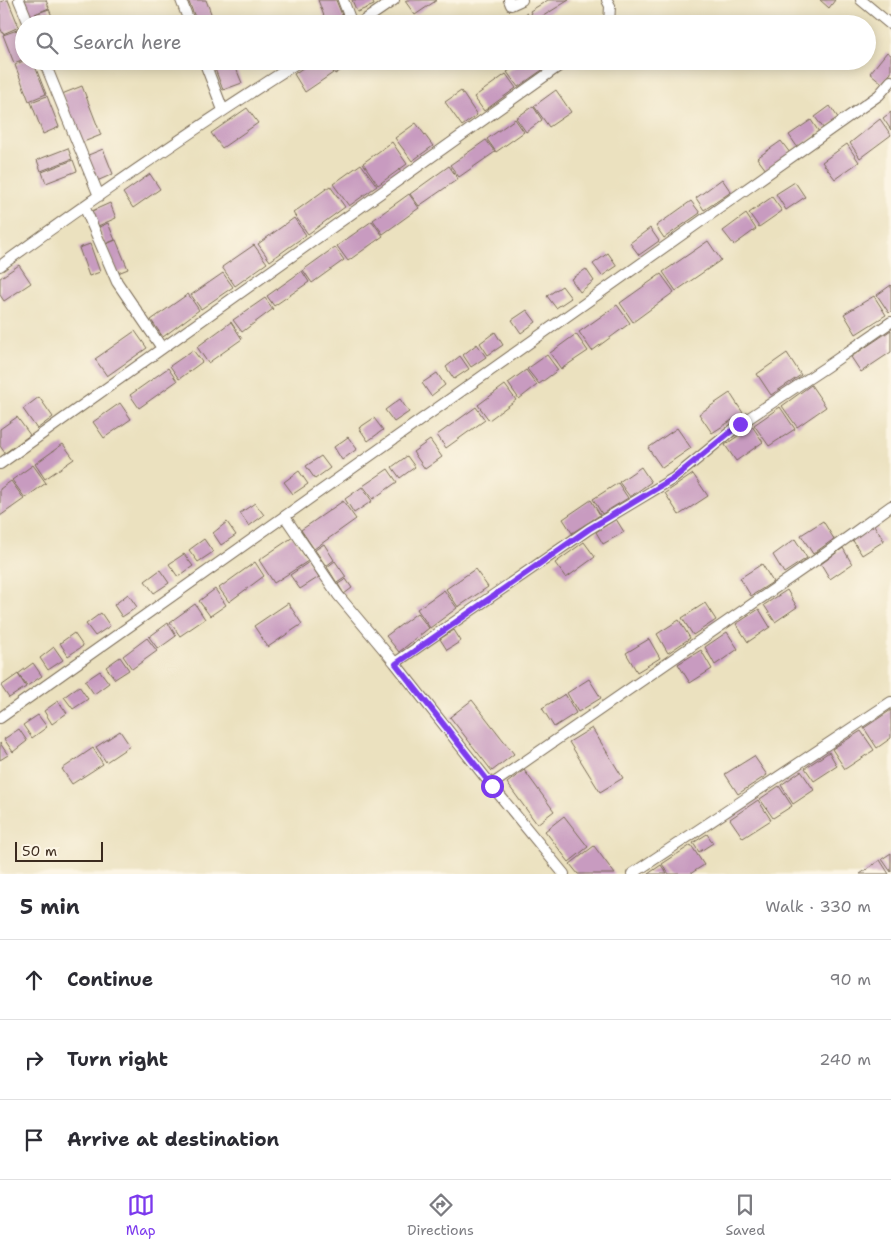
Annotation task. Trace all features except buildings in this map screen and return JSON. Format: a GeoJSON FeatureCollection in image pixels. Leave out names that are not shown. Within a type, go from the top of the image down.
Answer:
{"type":"FeatureCollection","features":[{"type":"Feature","properties":{"kind":"street"},"geometry":{"type":"LineString","coordinates":[[19,0],[25,15]]}},
{"type":"Feature","properties":{"kind":"street"},"geometry":{"type":"LineString","coordinates":[[181,0],[187,15]]}},
{"type":"Feature","properties":{"kind":"street"},"geometry":{"type":"LineString","coordinates":[[343,0],[349,15]]}},
{"type":"Feature","properties":{"kind":"street"},"geometry":{"type":"LineString","coordinates":[[372,15],[394,0]]}},
{"type":"Feature","properties":{"kind":"street"},"geometry":{"type":"LineString","coordinates":[[509,0],[511,5],[522,0]]}},
{"type":"Feature","properties":{"kind":"street"},"geometry":{"type":"LineString","coordinates":[[607,0],[610,6],[610,15]]}},
{"type":"Feature","properties":{"kind":"street"},"geometry":{"type":"LineString","coordinates":[[861,0],[891,26]]}},
{"type":"Feature","properties":{"kind":"street"},"geometry":{"type":"LineString","coordinates":[[48,70],[99,196]]}},
{"type":"Feature","properties":{"kind":"street"},"geometry":{"type":"LineString","coordinates":[[207,70],[223,110]]}},
{"type":"Feature","properties":{"kind":"street"},"geometry":{"type":"LineString","coordinates":[[0,266],[223,110],[286,70]]}},
{"type":"Feature","properties":{"kind":"street"},"geometry":{"type":"LineString","coordinates":[[0,464],[553,70]]}},
{"type":"Feature","properties":{"kind":"street"},"geometry":{"type":"LineString","coordinates":[[0,718],[879,95],[891,81]]}},
{"type":"Feature","properties":{"kind":"street"},"geometry":{"type":"LineString","coordinates":[[84,206],[118,282],[162,348]]}},
{"type":"Feature","properties":{"kind":"street"},"geometry":{"type":"LineString","coordinates":[[396,664],[589,529],[674,478],[740,424],[891,322]]}},
{"type":"Feature","properties":{"kind":"street"},"geometry":{"type":"LineString","coordinates":[[491,785],[891,506]]}},
{"type":"Feature","properties":{"kind":"street"},"geometry":{"type":"LineString","coordinates":[[285,516],[338,595],[396,664],[564,874]]}},
{"type":"Feature","properties":{"kind":"street"},"geometry":{"type":"LineString","coordinates":[[632,874],[891,702]]}},
{"type":"Feature","properties":{"kind":"route"},"geometry":{"type":"LineString","coordinates":[[492,786],[396,664],[589,529],[674,478],[740,424]]}}]}
